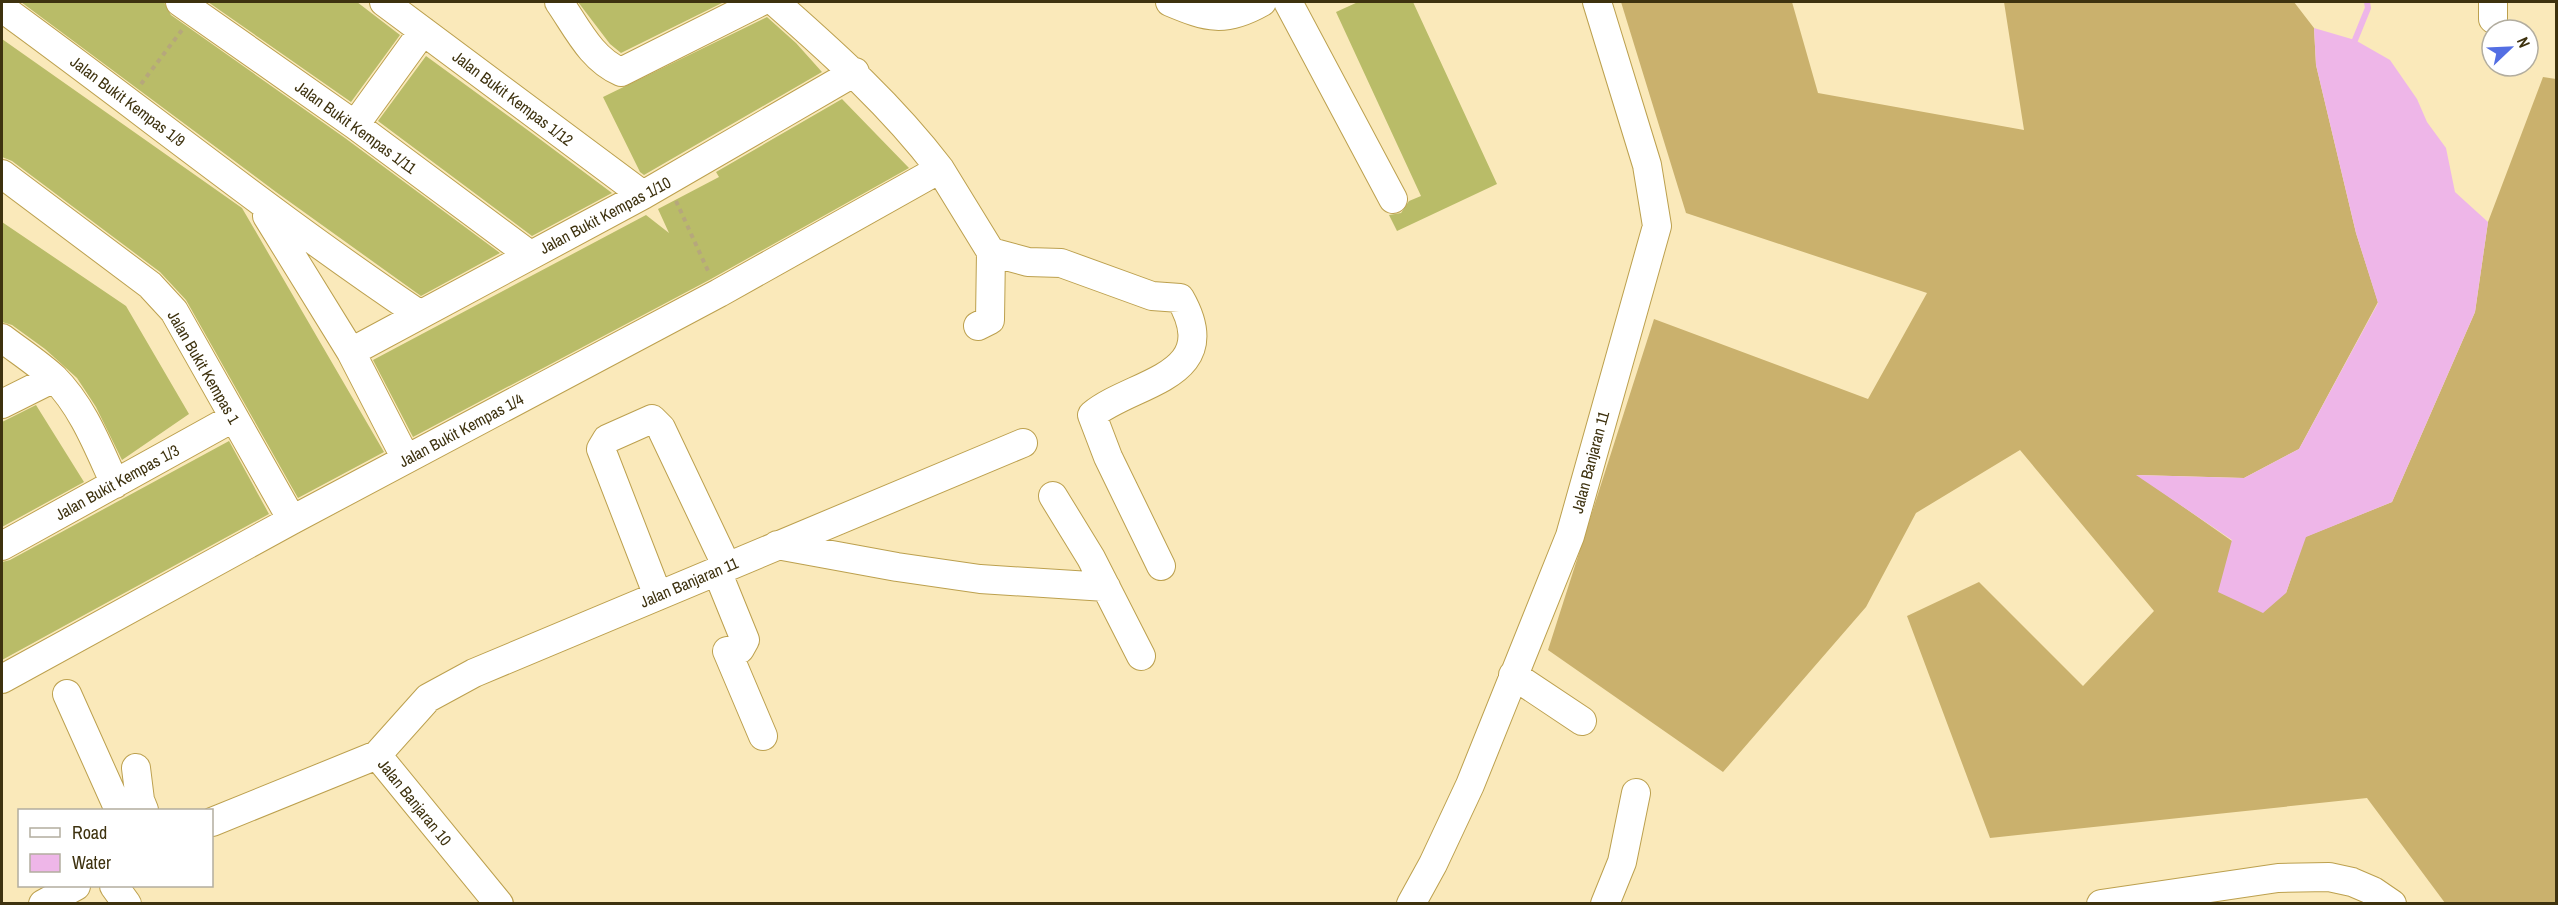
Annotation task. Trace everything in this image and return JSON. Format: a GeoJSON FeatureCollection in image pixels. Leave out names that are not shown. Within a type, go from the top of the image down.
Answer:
{"type":"FeatureCollection","features":[{"type":"Feature","properties":{"kind":"street","name":"Jalan Bukit Kempas 1/12"},"geometry":{"type":"LineString","coordinates":[[384,2],[423,31],[655,188]]}},
{"type":"Feature","properties":{"kind":"street"},"geometry":{"type":"LineString","coordinates":[[559,2],[595,56],[607,66],[621,72],[760,2]]}},
{"type":"Feature","properties":{"kind":"street"},"geometry":{"type":"LineString","coordinates":[[775,2],[855,72],[912,132],[931,174],[991,252],[1028,262],[1061,263],[1152,296],[1180,298],[1191,317],[1192,347],[1174,371],[1145,389],[1108,402],[1092,415],[1108,458],[1161,566]]}},
{"type":"Feature","properties":{"kind":"street"},"geometry":{"type":"LineString","coordinates":[[1170,2],[1204,16],[1251,8]]}},
{"type":"Feature","properties":{"kind":"street"},"geometry":{"type":"LineString","coordinates":[[1288,2],[1393,199]]}},
{"type":"Feature","properties":{"kind":"street","name":"Jalan Banjaran 11"},"geometry":{"type":"LineString","coordinates":[[1411,903],[1433,864],[1470,785],[1570,536],[1657,226],[1647,165],[1597,2]]}},
{"type":"Feature","properties":{"kind":"street","name":"Jalan Bukit Kempas 1/11"},"geometry":{"type":"LineString","coordinates":[[188,7],[355,125],[530,255]]}},
{"type":"Feature","properties":{"kind":"street","name":"Jalan Bukit Kempas 1/9"},"geometry":{"type":"LineString","coordinates":[[2,8],[129,100],[334,257],[419,314]]}},
{"type":"Feature","properties":{"kind":"street"},"geometry":{"type":"LineString","coordinates":[[355,125],[423,31]]}},
{"type":"Feature","properties":{"kind":"street","name":"Jalan Bukit Kempas 1/10"},"geometry":{"type":"LineString","coordinates":[[351,352],[655,188],[855,72]]}},
{"type":"Feature","properties":{"kind":"street","name":"Jalan Bukit Kempas 1"},"geometry":{"type":"LineString","coordinates":[[2,174],[150,285],[174,311],[292,520]]}},
{"type":"Feature","properties":{"kind":"street","name":"Jalan Bukit Kempas 1/4"},"geometry":{"type":"LineString","coordinates":[[2,680],[292,520],[719,293],[931,174]]}},
{"type":"Feature","properties":{"kind":"street","name":"Jalan Bukit Kempas 1/9"},"geometry":{"type":"LineString","coordinates":[[252,195],[288,245],[351,352],[406,459]]}},
{"type":"Feature","properties":{"kind":"street"},"geometry":{"type":"LineString","coordinates":[[978,326],[990,320],[991,252]]}},
{"type":"Feature","properties":{"kind":"street"},"geometry":{"type":"LineString","coordinates":[[4,344],[54,378],[85,419],[115,484]]}},
{"type":"Feature","properties":{"kind":"street"},"geometry":{"type":"LineString","coordinates":[[2,404],[54,378]]}},
{"type":"Feature","properties":{"kind":"street","name":"Jalan Bukit Kempas 1/3"},"geometry":{"type":"LineString","coordinates":[[2,546],[233,418]]}},
{"type":"Feature","properties":{"kind":"street"},"geometry":{"type":"LineString","coordinates":[[658,596],[601,449],[607,439],[652,419],[661,428],[722,569],[745,640],[740,649],[727,651],[763,736]]}},
{"type":"Feature","properties":{"kind":"street","name":"Jalan Banjaran 11"},"geometry":{"type":"LineString","coordinates":[[377,755],[429,698],[474,673],[1023,442]]}},
{"type":"Feature","properties":{"kind":"street"},"geometry":{"type":"LineString","coordinates":[[1053,496],[1091,558],[1141,656]]}},
{"type":"Feature","properties":{"kind":"street"},"geometry":{"type":"LineString","coordinates":[[777,545],[897,567],[980,579],[1106,587]]}},
{"type":"Feature","properties":{"kind":"street"},"geometry":{"type":"LineString","coordinates":[[1513,675],[1582,721]]}},
{"type":"Feature","properties":{"kind":"street"},"geometry":{"type":"LineString","coordinates":[[67,694],[119,809]]}},
{"type":"Feature","properties":{"kind":"street","name":"Jalan Banjaran 10"},"geometry":{"type":"LineString","coordinates":[[213,822],[377,755],[499,903]]}},
{"type":"Feature","properties":{"kind":"street"},"geometry":{"type":"LineString","coordinates":[[136,768],[140,800],[144,809]]}},
{"type":"Feature","properties":{"kind":"street"},"geometry":{"type":"LineString","coordinates":[[1605,903],[1622,862],[1636,793]]}},
{"type":"Feature","properties":{"kind":"street"},"geometry":{"type":"LineString","coordinates":[[2101,903],[2278,878],[2329,877],[2352,882],[2392,903]]}},
{"type":"Feature","properties":{"kind":"street"},"geometry":{"type":"LineString","coordinates":[[43,903],[72,887]]}},
{"type":"Feature","properties":{"kind":"street"},"geometry":{"type":"LineString","coordinates":[[115,887],[127,903]]}},
{"type":"Feature","properties":{"kind":"path"},"geometry":{"type":"LineString","coordinates":[[129,100],[188,7]]}},
{"type":"Feature","properties":{"kind":"path"},"geometry":{"type":"LineString","coordinates":[[655,188],[719,293]]}},
{"type":"Feature","properties":{"kind":"shaded area"},"geometry":{"type":"Polygon","coordinates":[[[1621,2],[1792,2],[1818,93],[2024,130],[2004,2],[2294,2],[2314,28],[2316,65],[2356,233],[2378,302],[2299,449],[2244,478],[2138,475],[2232,541],[2286,593],[2305,537],[2392,502],[2475,312],[2488,222],[2543,77],[2556,79],[2556,903],[2445,903],[2367,798],[1990,838],[1907,616],[1979,582],[2083,686],[2154,611],[2020,450],[1916,513],[1866,607],[1723,772],[1548,650],[1654,319],[1868,399],[1927,293],[1686,213],[1621,2]]]}},
{"type":"Feature","properties":{"kind":"water"},"geometry":{"type":"Polygon","coordinates":[[[2314,28],[2355,40],[2390,60],[2417,99],[2427,122],[2446,148],[2455,192],[2488,222],[2475,312],[2392,502],[2306,537],[2286,593],[2263,613],[2218,592],[2232,540],[2136,475],[2244,478],[2299,449],[2378,303],[2356,233],[2316,65],[2314,28]]]}},
{"type":"Feature","properties":{"kind":"building"},"geometry":{"type":"Polygon","coordinates":[[[21,2],[164,2],[171,15],[345,138],[500,253],[421,296],[276,192],[21,2]]]}},
{"type":"Feature","properties":{"kind":"building"},"geometry":{"type":"Polygon","coordinates":[[[208,2],[357,2],[400,35],[351,102],[208,2]]]}},
{"type":"Feature","properties":{"kind":"building"},"geometry":{"type":"Polygon","coordinates":[[[578,2],[724,2],[621,53],[610,44],[578,2]]]}},
{"type":"Feature","properties":{"kind":"building"},"geometry":{"type":"Polygon","coordinates":[[[1358,2],[1413,2],[1497,184],[1397,231],[1389,215],[1401,213],[1409,201],[1421,196],[1336,12],[1358,2]]]}},
{"type":"Feature","properties":{"kind":"building"},"geometry":{"type":"Polygon","coordinates":[[[767,17],[796,43],[822,72],[644,175],[640,172],[603,97],[767,17]]]}},
{"type":"Feature","properties":{"kind":"building"},"geometry":{"type":"Polygon","coordinates":[[[2,39],[242,208],[384,452],[298,498],[186,300],[160,272],[12,161],[2,157],[2,39]]]}},
{"type":"Feature","properties":{"kind":"building"},"geometry":{"type":"Polygon","coordinates":[[[426,56],[612,193],[532,236],[378,121],[426,56]]]}},
{"type":"Feature","properties":{"kind":"building"},"geometry":{"type":"Polygon","coordinates":[[[842,99],[909,168],[711,279],[413,437],[373,360],[646,215],[669,233],[658,209],[719,177],[716,172],[842,99]]]}},
{"type":"Feature","properties":{"kind":"building"},"geometry":{"type":"Polygon","coordinates":[[[2,222],[126,306],[189,414],[122,460],[96,407],[77,378],[45,349],[12,325],[2,322],[2,222]]]}},
{"type":"Feature","properties":{"kind":"building"},"geometry":{"type":"Polygon","coordinates":[[[36,405],[84,482],[2,527],[2,422],[36,405]]]}},
{"type":"Feature","properties":{"kind":"building"},"geometry":{"type":"Polygon","coordinates":[[[229,441],[269,514],[2,660],[2,562],[10,560],[229,441]]]}},
{"type":"Feature","properties":{"kind":"waterway"},"geometry":{"type":"LineString","coordinates":[[2355,40],[2368,8],[2367,2]]}}]}
